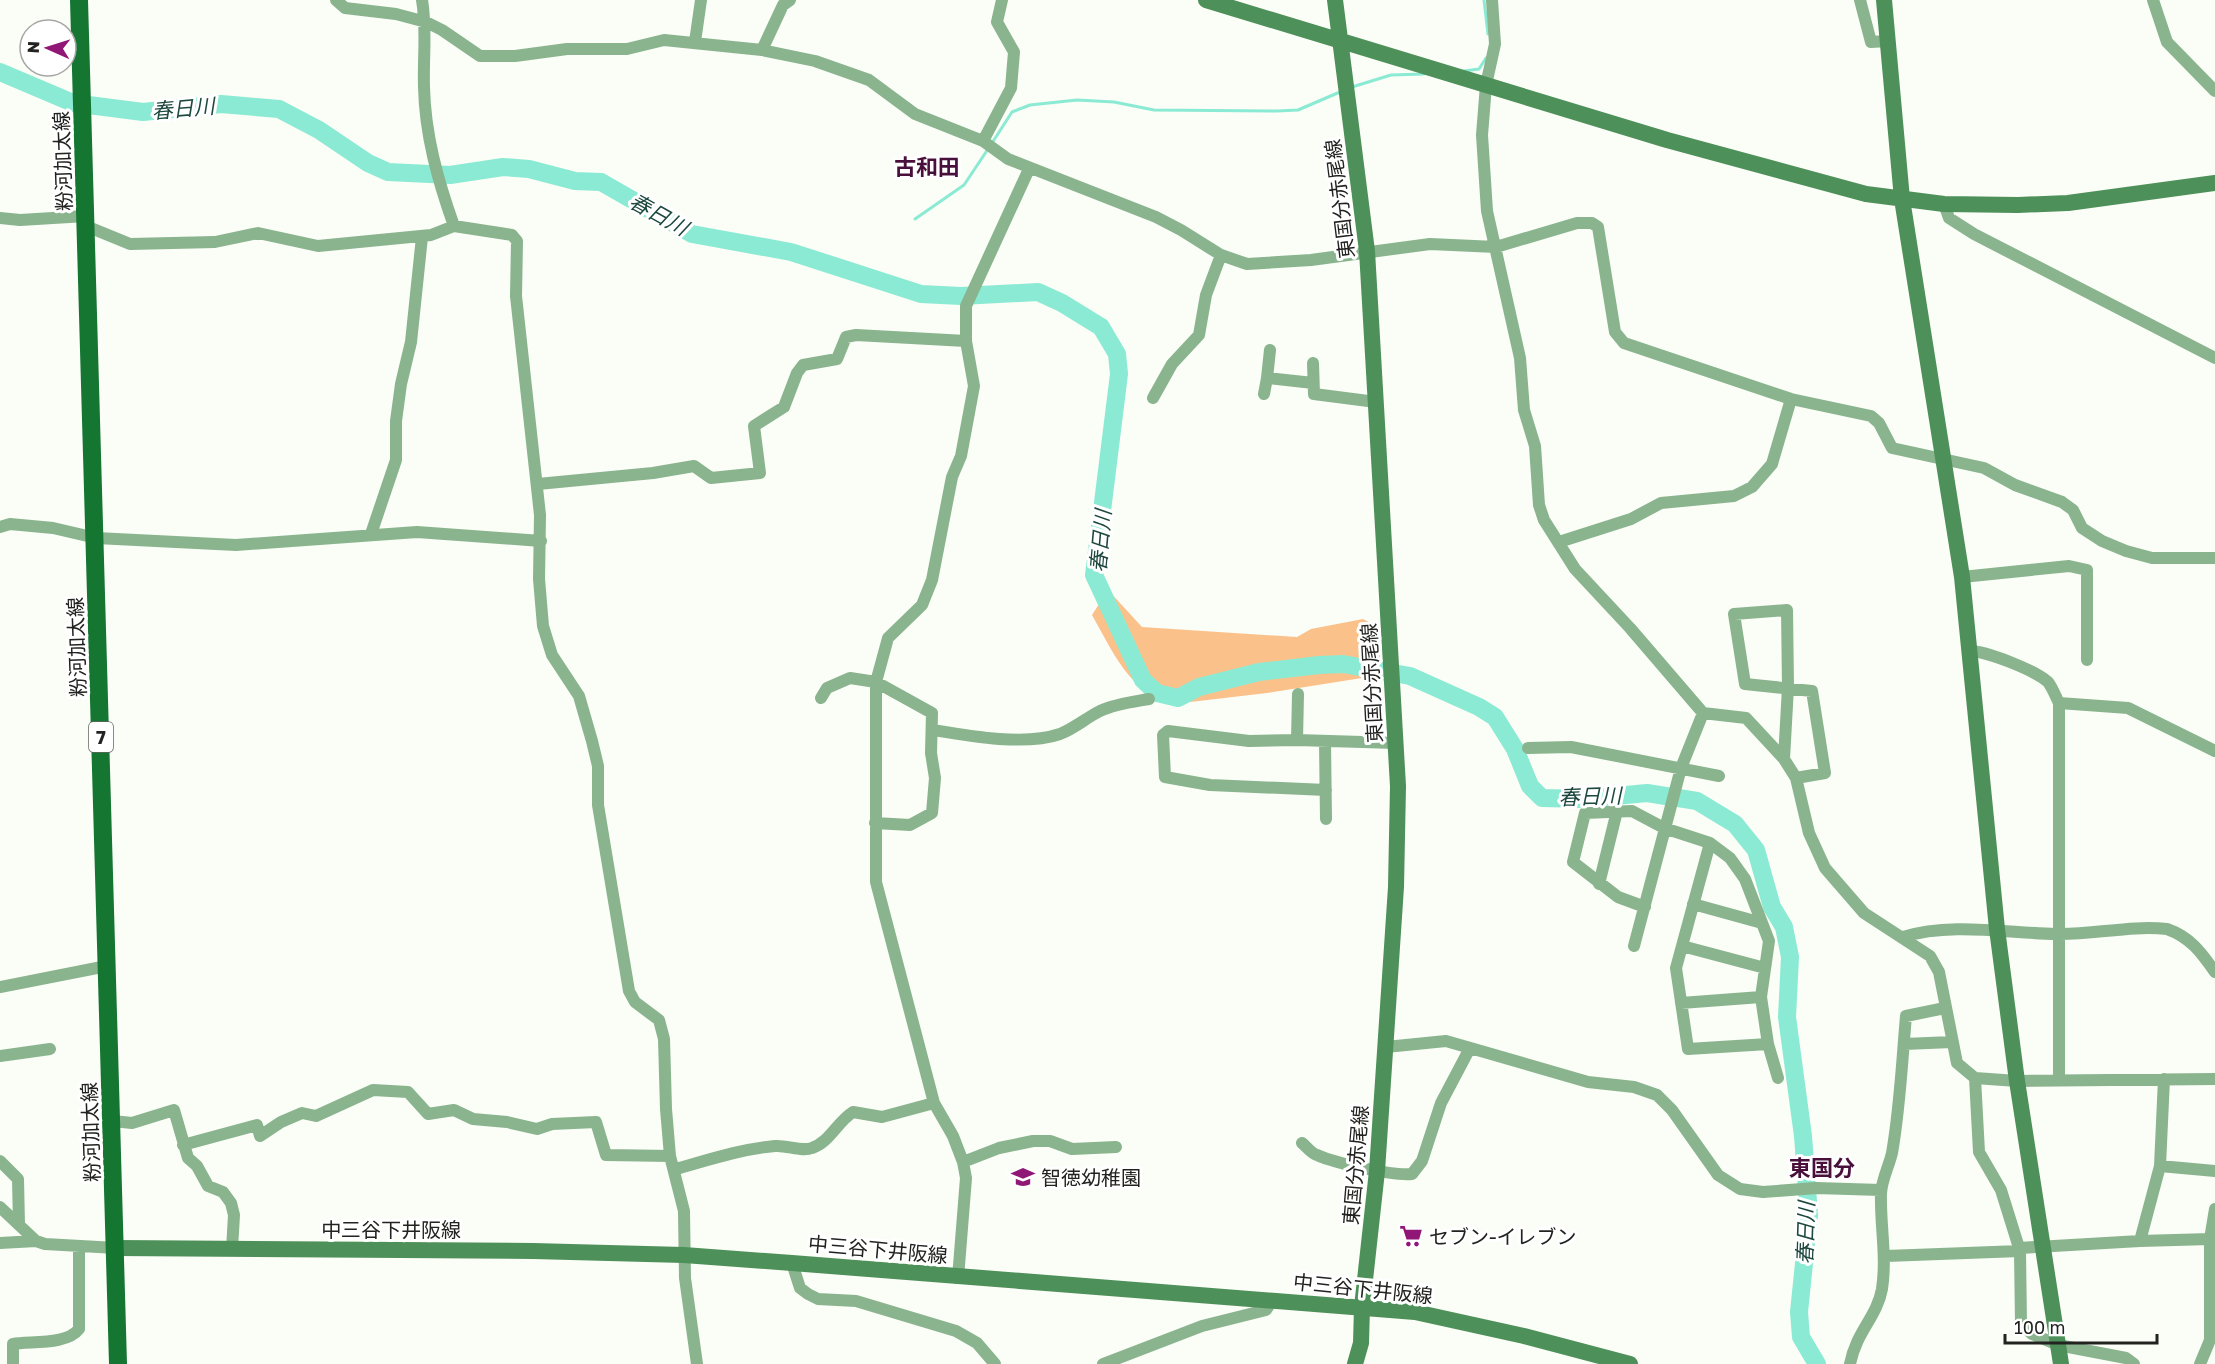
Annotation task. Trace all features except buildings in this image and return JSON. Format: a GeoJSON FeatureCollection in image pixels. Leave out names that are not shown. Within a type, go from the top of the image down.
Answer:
{"type":"FeatureCollection","features":[{"type":"Feature","properties":{"kind":"main road","name":"粉河加太線"},"geometry":{"type":"LineString","coordinates":[[80,0],[118,1364]]}},
{"type":"Feature","properties":{"kind":"street"},"geometry":{"type":"LineString","coordinates":[[336,0],[345,8],[396,14],[426,22],[480,56],[515,56],[567,49],[627,49],[664,40],[762,50],[815,61],[869,80],[915,114],[983,141],[1008,159],[1029,169],[1156,217],[1221,255],[1247,264],[1311,260],[1430,244],[1496,247],[1577,223],[1592,223],[1598,227],[1618,338],[1624,343],[1791,399],[1871,416],[1879,423],[1892,448],[1984,468],[2015,485],[2062,502],[2073,510],[2082,528],[2102,541],[2126,551],[2152,558],[2215,558]]}},
{"type":"Feature","properties":{"kind":"street"},"geometry":{"type":"LineString","coordinates":[[422,0],[426,22],[424,86],[433,161],[454,226]]}},
{"type":"Feature","properties":{"kind":"street"},"geometry":{"type":"LineString","coordinates":[[695,42],[701,0]]}},
{"type":"Feature","properties":{"kind":"street"},"geometry":{"type":"LineString","coordinates":[[762,50],[783,5],[790,0]]}},
{"type":"Feature","properties":{"kind":"street"},"geometry":{"type":"LineString","coordinates":[[983,141],[1011,88],[1014,52],[997,22],[1002,0]]}},
{"type":"Feature","properties":{"kind":"street"},"geometry":{"type":"LineString","coordinates":[[1206,0],[1228,4],[1486,85],[1821,183],[1902,199],[1944,204],[2068,203],[2215,183]]}},
{"type":"Feature","properties":{"kind":"street","name":"東国分赤尾線"},"geometry":{"type":"LineString","coordinates":[[1335,0],[1367,251],[1398,786],[1396,887],[1377,1171],[1362,1307],[1361,1343],[1355,1364]]}},
{"type":"Feature","properties":{"kind":"street"},"geometry":{"type":"LineString","coordinates":[[1492,0],[1495,44],[1486,85],[1482,135],[1487,212],[1520,358],[1524,410],[1535,446],[1539,505],[1544,520],[1575,569],[1630,628],[1703,713],[1746,718],[1784,759],[1796,778],[1809,833],[1825,868],[1864,913],[1930,956],[1939,972],[1957,1063],[1975,1078],[2017,1081],[2215,1079]]}},
{"type":"Feature","properties":{"kind":"street"},"geometry":{"type":"LineString","coordinates":[[1860,0],[1870,42],[1888,41]]}},
{"type":"Feature","properties":{"kind":"street"},"geometry":{"type":"LineString","coordinates":[[1884,0],[1902,199],[1946,459],[1962,577],[1997,930],[2017,1081],[2061,1364]]}},
{"type":"Feature","properties":{"kind":"street"},"geometry":{"type":"LineString","coordinates":[[2153,0],[2167,42],[2215,91]]}},
{"type":"Feature","properties":{"kind":"street"},"geometry":{"type":"LineString","coordinates":[[958,1278],[966,1178],[963,1162],[934,1102],[876,882],[876,682],[888,638],[922,605],[932,580],[952,477],[961,456],[974,386],[966,341],[966,306],[1029,169]]}},
{"type":"Feature","properties":{"kind":"street"},"geometry":{"type":"LineString","coordinates":[[1944,204],[1949,218],[1974,234],[2215,358]]}},
{"type":"Feature","properties":{"kind":"street"},"geometry":{"type":"LineString","coordinates":[[0,218],[86,221],[130,244],[215,242],[258,233],[318,246],[422,237],[454,226],[512,235],[517,241],[516,296],[538,484],[541,541],[539,579],[543,626],[552,655],[571,680],[579,696],[598,766],[598,805],[627,983],[635,1002],[659,1020],[664,1038],[670,1156],[676,1169],[684,1211],[684,1255],[697,1364]]}},
{"type":"Feature","properties":{"kind":"street"},"geometry":{"type":"LineString","coordinates":[[371,534],[396,460],[396,421],[401,384],[411,342],[422,237]]}},
{"type":"Feature","properties":{"kind":"street"},"geometry":{"type":"LineString","coordinates":[[1153,398],[1172,364],[1199,335],[1206,295],[1221,255]]}},
{"type":"Feature","properties":{"kind":"street"},"geometry":{"type":"LineString","coordinates":[[538,484],[653,473],[694,466],[711,478],[760,473],[754,426],[784,407],[797,373],[803,365],[837,359],[846,337],[856,335],[966,341]]}},
{"type":"Feature","properties":{"kind":"street"},"geometry":{"type":"LineString","coordinates":[[1264,394],[1270,350]]}},
{"type":"Feature","properties":{"kind":"street"},"geometry":{"type":"LineString","coordinates":[[1313,363],[1314,394],[1376,402]]}},
{"type":"Feature","properties":{"kind":"street"},"geometry":{"type":"LineString","coordinates":[[1267,378],[1313,383]]}},
{"type":"Feature","properties":{"kind":"street"},"geometry":{"type":"LineString","coordinates":[[1559,542],[1631,519],[1661,503],[1734,496],[1752,487],[1772,464],[1791,399]]}},
{"type":"Feature","properties":{"kind":"street"},"geometry":{"type":"LineString","coordinates":[[0,527],[10,524],[52,528],[96,538],[236,545],[417,532],[541,541]]}},
{"type":"Feature","properties":{"kind":"street"},"geometry":{"type":"LineString","coordinates":[[1962,577],[2068,566],[2087,570],[2087,660]]}},
{"type":"Feature","properties":{"kind":"street"},"geometry":{"type":"LineString","coordinates":[[1784,759],[1788,687],[1787,610],[1734,614],[1745,684],[1788,687],[1812,691],[1826,773],[1796,778]]}},
{"type":"Feature","properties":{"kind":"street"},"geometry":{"type":"LineString","coordinates":[[1969,651],[1990,655],[2048,683],[2059,703],[2057,934],[2059,1079]]}},
{"type":"Feature","properties":{"kind":"street"},"geometry":{"type":"LineString","coordinates":[[821,698],[826,688],[850,678],[876,682],[932,713],[931,753],[935,778],[932,813],[910,825],[875,823]]}},
{"type":"Feature","properties":{"kind":"street"},"geometry":{"type":"LineString","coordinates":[[1297,740],[1298,694]]}},
{"type":"Feature","properties":{"kind":"street"},"geometry":{"type":"LineString","coordinates":[[933,730],[983,739],[993,736],[1021,740],[1057,735],[1075,728],[1098,712],[1114,705],[1149,699]]}},
{"type":"Feature","properties":{"kind":"street"},"geometry":{"type":"LineString","coordinates":[[2059,703],[2128,708],[2215,752]]}},
{"type":"Feature","properties":{"kind":"street"},"geometry":{"type":"LineString","coordinates":[[1634,946],[1681,768],[1703,713]]}},
{"type":"Feature","properties":{"kind":"street"},"geometry":{"type":"LineString","coordinates":[[1326,790],[1210,785],[1165,777],[1163,735],[1168,731],[1249,741],[1395,743]]}},
{"type":"Feature","properties":{"kind":"street"},"geometry":{"type":"LineString","coordinates":[[1325,742],[1326,819]]}},
{"type":"Feature","properties":{"kind":"street"},"geometry":{"type":"LineString","coordinates":[[1528,748],[1571,747],[1719,776]]}},
{"type":"Feature","properties":{"kind":"street"},"geometry":{"type":"LineString","coordinates":[[1599,884],[1617,811]]}},
{"type":"Feature","properties":{"kind":"street"},"geometry":{"type":"LineString","coordinates":[[1645,907],[1618,897],[1573,862],[1585,813],[1632,811],[1666,823],[1710,843],[1730,858],[1745,879],[1769,941],[1761,997],[1768,1044],[1778,1078]]}},
{"type":"Feature","properties":{"kind":"street"},"geometry":{"type":"LineString","coordinates":[[1710,843],[1676,968],[1688,1049],[1768,1044]]}},
{"type":"Feature","properties":{"kind":"street"},"geometry":{"type":"LineString","coordinates":[[1693,904],[1762,923]]}},
{"type":"Feature","properties":{"kind":"street"},"geometry":{"type":"LineString","coordinates":[[1903,937],[1916,932],[1997,930],[2057,934],[2167,929],[2179,933],[2197,946],[2215,972]]}},
{"type":"Feature","properties":{"kind":"street"},"geometry":{"type":"LineString","coordinates":[[1682,946],[1765,968]]}},
{"type":"Feature","properties":{"kind":"street"},"geometry":{"type":"LineString","coordinates":[[0,987],[107,966]]}},
{"type":"Feature","properties":{"kind":"street"},"geometry":{"type":"LineString","coordinates":[[1681,1003],[1761,997]]}},
{"type":"Feature","properties":{"kind":"street"},"geometry":{"type":"LineString","coordinates":[[1850,1364],[1854,1344],[1878,1305],[1886,1256],[1881,1223],[1881,1190],[1892,1154],[1906,1016],[1945,1008]]}},
{"type":"Feature","properties":{"kind":"street"},"geometry":{"type":"LineString","coordinates":[[1386,1047],[1446,1041],[1588,1082],[1634,1087],[1658,1095],[1672,1110],[1718,1175],[1740,1189],[1881,1190]]}},
{"type":"Feature","properties":{"kind":"street"},"geometry":{"type":"LineString","coordinates":[[1904,1044],[1952,1042]]}},
{"type":"Feature","properties":{"kind":"street"},"geometry":{"type":"LineString","coordinates":[[1302,1143],[1318,1156],[1377,1171],[1402,1175],[1412,1174],[1418,1168],[1440,1103],[1470,1048]]}},
{"type":"Feature","properties":{"kind":"street"},"geometry":{"type":"LineString","coordinates":[[0,1056],[50,1049]]}},
{"type":"Feature","properties":{"kind":"street"},"geometry":{"type":"LineString","coordinates":[[1975,1078],[1978,1152],[2001,1190],[2019,1250],[2021,1324],[2032,1334],[2058,1345],[2126,1358],[2134,1364]]}},
{"type":"Feature","properties":{"kind":"street"},"geometry":{"type":"LineString","coordinates":[[2140,1240],[2160,1166],[2164,1079]]}},
{"type":"Feature","properties":{"kind":"street"},"geometry":{"type":"LineString","coordinates":[[183,1145],[257,1125],[260,1136],[281,1122],[302,1113],[316,1116],[373,1090],[408,1092],[428,1114],[454,1110],[473,1119],[507,1122],[537,1129],[552,1124],[596,1122],[606,1155],[670,1156]]}},
{"type":"Feature","properties":{"kind":"street"},"geometry":{"type":"LineString","coordinates":[[676,1169],[731,1154],[778,1146],[811,1149],[829,1138],[840,1121],[853,1112],[882,1117],[934,1102]]}},
{"type":"Feature","properties":{"kind":"street"},"geometry":{"type":"LineString","coordinates":[[113,1121],[132,1123],[174,1110],[188,1158],[197,1166],[208,1186],[223,1192],[231,1203],[234,1215],[232,1249]]}},
{"type":"Feature","properties":{"kind":"street"},"geometry":{"type":"LineString","coordinates":[[963,1162],[999,1148],[1034,1141],[1050,1141],[1072,1149],[1116,1147]]}},
{"type":"Feature","properties":{"kind":"street"},"geometry":{"type":"LineString","coordinates":[[0,1161],[18,1179],[19,1225]]}},
{"type":"Feature","properties":{"kind":"street"},"geometry":{"type":"LineString","coordinates":[[2160,1166],[2215,1171]]}},
{"type":"Feature","properties":{"kind":"street"},"geometry":{"type":"LineString","coordinates":[[0,1207],[36,1241]]}},
{"type":"Feature","properties":{"kind":"street"},"geometry":{"type":"LineString","coordinates":[[2200,1364],[2210,1340],[2210,1239],[2215,1209]]}},
{"type":"Feature","properties":{"kind":"street"},"geometry":{"type":"LineString","coordinates":[[1886,1256],[2019,1250],[2140,1240],[2210,1239]]}},
{"type":"Feature","properties":{"kind":"street"},"geometry":{"type":"LineString","coordinates":[[0,1243],[36,1241],[45,1244],[116,1248]]}},
{"type":"Feature","properties":{"kind":"street"},"geometry":{"type":"LineString","coordinates":[[14,1364],[13,1344],[60,1340],[75,1334],[79,1329],[79,1246]]}},
{"type":"Feature","properties":{"kind":"street","name":"中三谷下井阪線"},"geometry":{"type":"LineString","coordinates":[[116,1248],[684,1255],[792,1263],[958,1278],[1415,1312],[1464,1321],[1630,1364]]}},
{"type":"Feature","properties":{"kind":"street"},"geometry":{"type":"LineString","coordinates":[[792,1263],[800,1288],[818,1299],[856,1301],[956,1330],[977,1343],[995,1364]]}},
{"type":"Feature","properties":{"kind":"street"},"geometry":{"type":"LineString","coordinates":[[1103,1364],[1202,1326],[1266,1310],[1272,1301]]}},
{"type":"Feature","properties":{"kind":"shaded area"},"geometry":{"type":"Polygon","coordinates":[[[1108,590],[1142,627],[1297,637],[1311,629],[1363,619],[1378,627],[1381,675],[1267,693],[1173,704],[1158,699],[1134,681],[1107,642],[1092,615],[1108,590]]]}},
{"type":"Feature","properties":{"kind":"waterway"},"geometry":{"type":"LineString","coordinates":[[1484,0],[1488,34]]}},
{"type":"Feature","properties":{"kind":"waterway"},"geometry":{"type":"LineString","coordinates":[[1464,71],[1479,69],[1486,58]]}},
{"type":"Feature","properties":{"kind":"waterway","name":"春日川"},"geometry":{"type":"LineString","coordinates":[[0,72],[73,103],[143,112],[221,104],[279,109],[319,130],[368,163],[388,172],[450,175],[503,167],[529,169],[575,181],[601,182],[692,234],[791,252],[921,294],[961,296],[1038,292],[1062,303],[1101,327],[1117,354],[1119,374],[1094,575],[1143,680],[1157,693],[1178,698],[1199,687],[1259,672],[1319,665],[1343,664],[1410,676],[1479,707],[1495,717],[1515,749],[1530,786],[1542,798],[1584,799],[1647,793],[1697,801],[1735,824],[1756,850],[1772,907],[1784,927],[1790,957],[1787,1017],[1803,1136],[1809,1215],[1799,1312],[1801,1337],[1817,1364]]}},
{"type":"Feature","properties":{"kind":"waterway"},"geometry":{"type":"LineString","coordinates":[[1352,87],[1391,75],[1424,74]]}},
{"type":"Feature","properties":{"kind":"waterway"},"geometry":{"type":"LineString","coordinates":[[992,143],[1012,112],[1030,105],[1077,100],[1114,102],[1154,110],[1277,111],[1298,110],[1340,92]]}},
{"type":"Feature","properties":{"kind":"waterway"},"geometry":{"type":"LineString","coordinates":[[915,219],[964,185],[988,149]]}},
{"type":"Feature","properties":{"kind":"place","name":"智徳幼稚園"},"geometry":{"type":"Point","coordinates":[1023,1177]}},
{"type":"Feature","properties":{"kind":"place","name":"セブン-イレブン"},"geometry":{"type":"Point","coordinates":[1411,1236]}},
{"type":"Feature","properties":{"kind":"district","name":"古和田"},"geometry":{"type":"Point","coordinates":[927,166]}},
{"type":"Feature","properties":{"kind":"district","name":"東国分"},"geometry":{"type":"Point","coordinates":[1822,1167]}}]}
